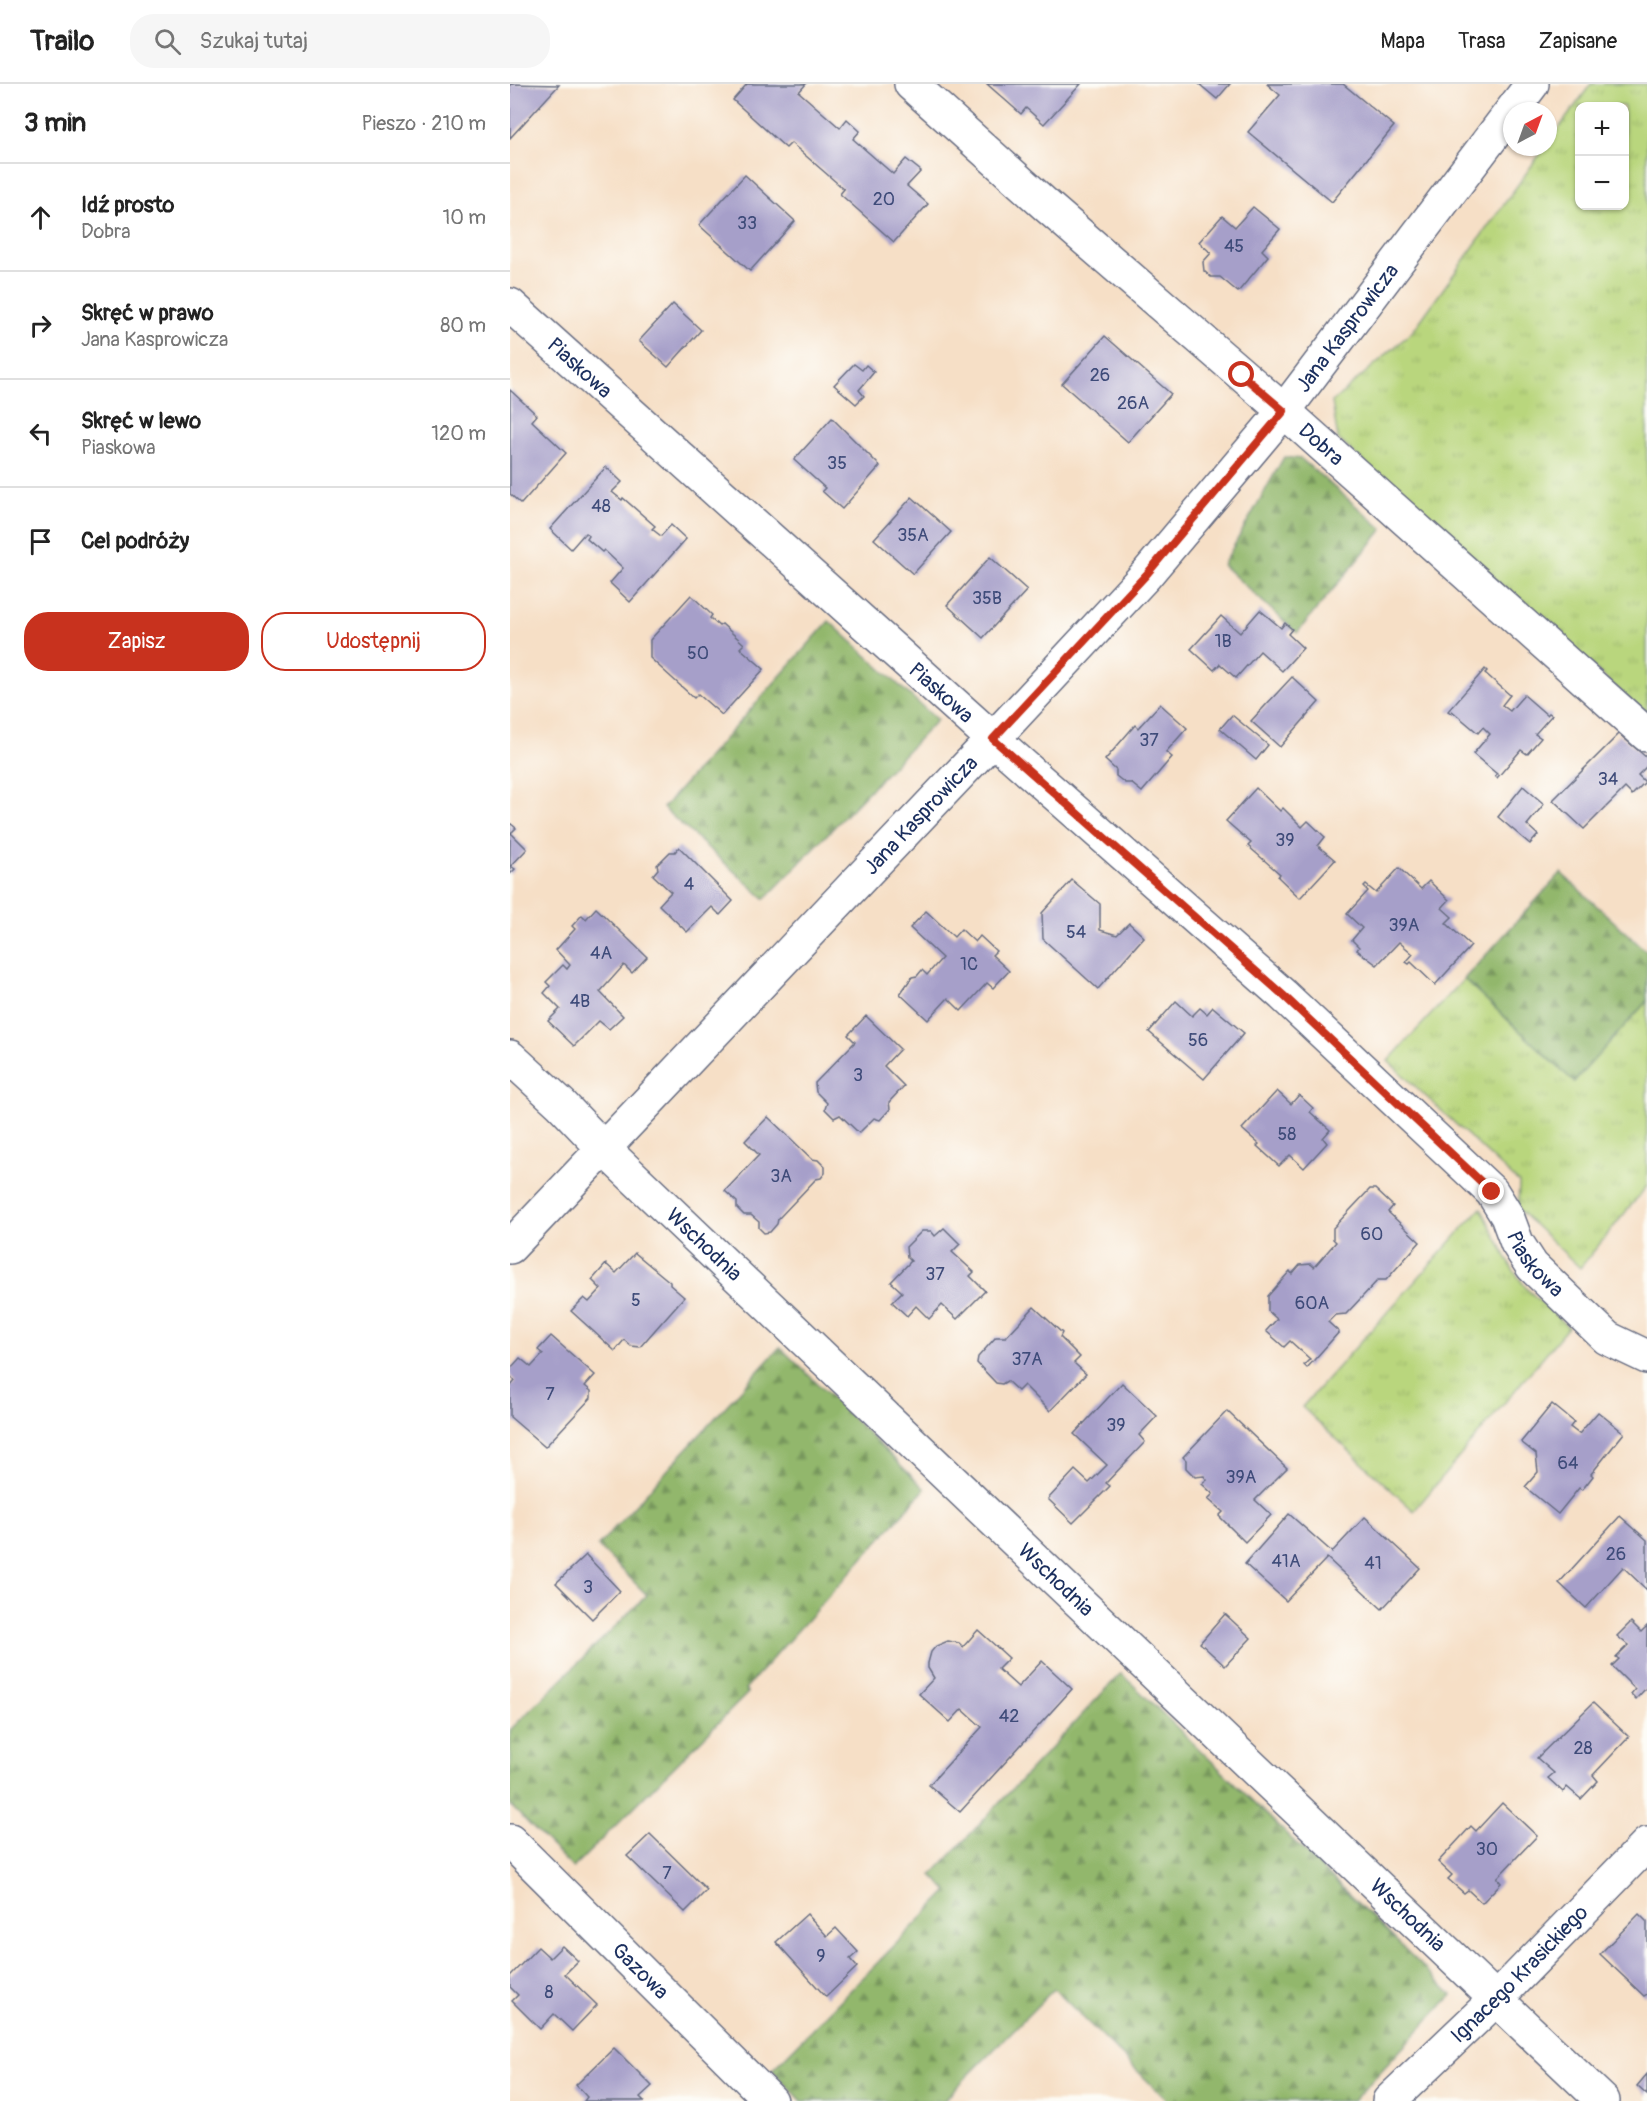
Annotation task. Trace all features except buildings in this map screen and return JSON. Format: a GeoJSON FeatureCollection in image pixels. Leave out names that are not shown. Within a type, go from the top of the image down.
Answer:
{"type":"FeatureCollection","features":[{"type":"Feature","properties":{"kind":"street","name":"Dobra"},"geometry":{"type":"LineString","coordinates":[[911,84],[1048,207],[1284,411],[1647,735]]}},
{"type":"Feature","properties":{"kind":"street","name":"Jana Kasprowicza"},"geometry":{"type":"LineString","coordinates":[[510,1247],[1146,575],[1284,411],[1532,84]]}},
{"type":"Feature","properties":{"kind":"street","name":"Piaskowa"},"geometry":{"type":"LineString","coordinates":[[510,304],[993,739],[1283,995],[1492,1192],[1507,1216],[1517,1243],[1532,1266],[1565,1299],[1607,1338],[1647,1357]]}},
{"type":"Feature","properties":{"kind":"street","name":"Wschodnia"},"geometry":{"type":"LineString","coordinates":[[510,1057],[1603,2101]]}},
{"type":"Feature","properties":{"kind":"street","name":"Gazowa"},"geometry":{"type":"LineString","coordinates":[[510,1841],[771,2101]]}},
{"type":"Feature","properties":{"kind":"street","name":"Ignacego Krasickiego"},"geometry":{"type":"LineString","coordinates":[[1389,2101],[1496,2000],[1647,1844]]}},
{"type":"Feature","properties":{"kind":"green space"},"geometry":{"type":"Polygon","coordinates":[[[1591,84],[1647,84],[1647,715],[1338,439],[1332,402],[1413,331],[1539,156],[1557,156],[1557,131],[1575,106],[1575,210],[1629,210],[1629,102],[1578,102],[1591,84]]]}},
{"type":"Feature","properties":{"kind":"green space"},"geometry":{"type":"Polygon","coordinates":[[[1284,457],[1301,459],[1383,529],[1297,633],[1223,565],[1284,457]]]}},
{"type":"Feature","properties":{"kind":"green space"},"geometry":{"type":"Polygon","coordinates":[[[829,621],[937,720],[765,899],[663,808],[829,621]]]}},
{"type":"Feature","properties":{"kind":"green space"},"geometry":{"type":"Polygon","coordinates":[[[1561,873],[1647,952],[1647,1001],[1574,1082],[1464,979],[1561,873]]]}},
{"type":"Feature","properties":{"kind":"green space"},"geometry":{"type":"Polygon","coordinates":[[[1464,979],[1574,1081],[1647,1001],[1647,1186],[1580,1268],[1518,1209],[1519,1183],[1388,1061],[1464,979]]]}},
{"type":"Feature","properties":{"kind":"green space"},"geometry":{"type":"Polygon","coordinates":[[[1481,1208],[1513,1270],[1527,1289],[1568,1327],[1414,1511],[1302,1407],[1481,1208]]]}},
{"type":"Feature","properties":{"kind":"green space"},"geometry":{"type":"Polygon","coordinates":[[[780,1347],[925,1489],[745,1689],[748,1693],[573,1868],[510,1805],[510,1730],[647,1595],[598,1546],[780,1347]]]}},
{"type":"Feature","properties":{"kind":"green space"},"geometry":{"type":"Polygon","coordinates":[[[1121,1673],[1452,1995],[1353,2101],[1168,2101],[1054,1989],[943,2101],[802,2101],[772,2070],[948,1891],[932,1875],[1121,1673]]]}},
{"type":"Feature","properties":{"kind":"route"},"geometry":{"type":"LineString","coordinates":[[1242,375],[1284,411],[1146,575],[993,739],[1283,995],[1492,1192]]}}]}
